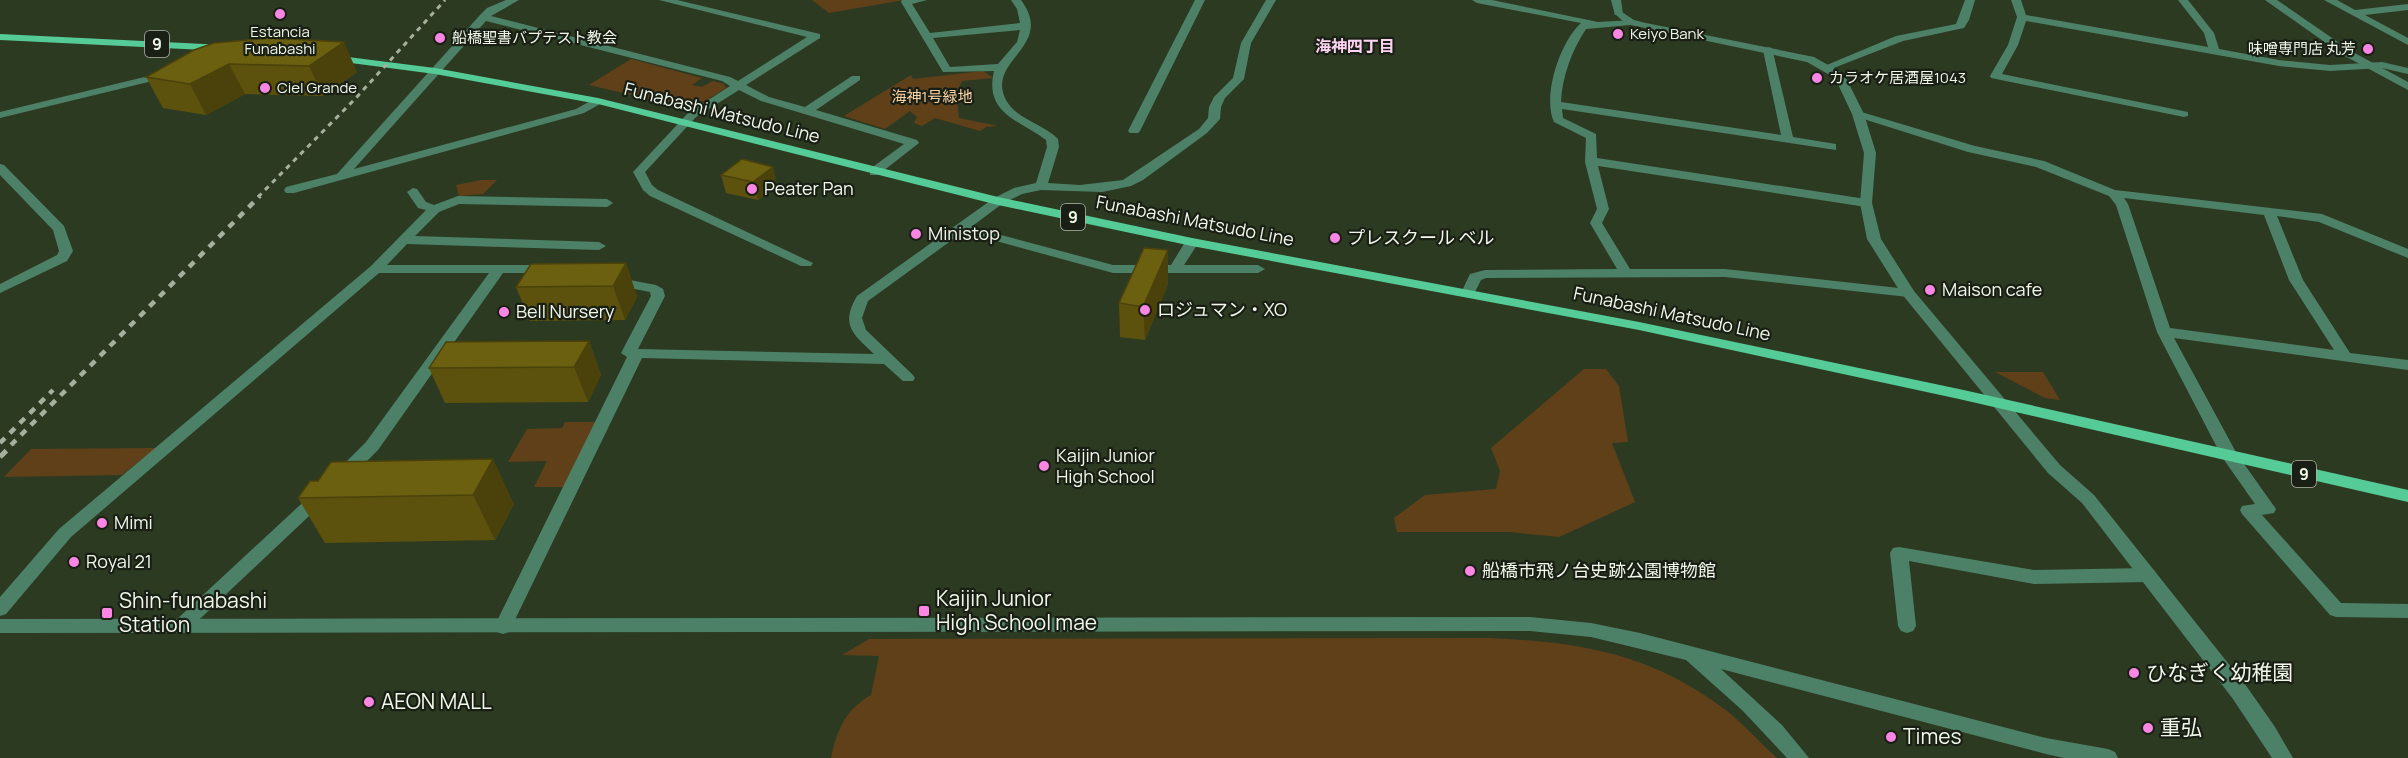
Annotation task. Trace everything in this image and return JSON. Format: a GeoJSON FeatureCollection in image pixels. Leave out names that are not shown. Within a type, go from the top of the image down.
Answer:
{"type":"FeatureCollection","features":[{"type":"Feature","properties":{"kind":"main road","name":"9"},"geometry":{"type":"LineString","coordinates":[[0,37],[236,52]]}},
{"type":"Feature","properties":{"kind":"main road","name":"Funabashi Matsudo Line"},"geometry":{"type":"LineString","coordinates":[[314,56],[435,71],[598,101],[874,172],[998,201],[1192,242],[1651,328],[1998,403],[2230,457]]}},
{"type":"Feature","properties":{"kind":"main road","name":"9"},"geometry":{"type":"LineString","coordinates":[[2230,457],[2408,496]]}},
{"type":"Feature","properties":{"kind":"street"},"geometry":{"type":"LineString","coordinates":[[342,176],[484,17],[491,10],[514,0]]}},
{"type":"Feature","properties":{"kind":"street"},"geometry":{"type":"LineString","coordinates":[[664,0],[816,36],[684,122],[639,171],[647,187],[664,197],[806,263]]}},
{"type":"Feature","properties":{"kind":"street"},"geometry":{"type":"LineString","coordinates":[[922,0],[906,2],[947,70],[1000,67]]}},
{"type":"Feature","properties":{"kind":"street"},"geometry":{"type":"LineString","coordinates":[[1016,0],[1022,6],[1025,26],[1023,42],[1000,67],[997,74],[999,99],[1006,108],[1052,139],[1053,147],[1041,186]]}},
{"type":"Feature","properties":{"kind":"street"},"geometry":{"type":"LineString","coordinates":[[1134,130],[1200,0]]}},
{"type":"Feature","properties":{"kind":"street"},"geometry":{"type":"LineString","coordinates":[[908,378],[885,359],[859,332],[855,318],[862,299],[998,201],[1018,191],[1041,186],[1090,189],[1127,183],[1139,177],[1203,130],[1214,119],[1215,107],[1227,88],[1238,79],[1246,43],[1271,0]]}},
{"type":"Feature","properties":{"kind":"street"},"geometry":{"type":"LineString","coordinates":[[1477,0],[1595,23]]}},
{"type":"Feature","properties":{"kind":"street"},"geometry":{"type":"LineString","coordinates":[[1616,0],[1619,13],[1630,22]]}},
{"type":"Feature","properties":{"kind":"street"},"geometry":{"type":"LineString","coordinates":[[1827,66],[1900,38],[1960,26],[1970,0]]}},
{"type":"Feature","properties":{"kind":"street"},"geometry":{"type":"LineString","coordinates":[[2016,0],[2022,17],[2013,45],[1995,76],[2184,114]]}},
{"type":"Feature","properties":{"kind":"street"},"geometry":{"type":"LineString","coordinates":[[2183,0],[2209,33],[2214,51]]}},
{"type":"Feature","properties":{"kind":"street"},"geometry":{"type":"LineString","coordinates":[[2270,0],[2323,38],[2408,87]]}},
{"type":"Feature","properties":{"kind":"street"},"geometry":{"type":"LineString","coordinates":[[2329,0],[2408,42]]}},
{"type":"Feature","properties":{"kind":"street"},"geometry":{"type":"LineString","coordinates":[[2353,13],[2408,7]]}},
{"type":"Feature","properties":{"kind":"street"},"geometry":{"type":"LineString","coordinates":[[484,17],[726,79],[765,99],[913,142],[874,172]]}},
{"type":"Feature","properties":{"kind":"street"},"geometry":{"type":"LineString","coordinates":[[2022,17],[2307,66],[2382,65],[2408,71]]}},
{"type":"Feature","properties":{"kind":"street"},"geometry":{"type":"LineString","coordinates":[[1626,274],[1596,223],[1603,209],[1592,162],[1592,136],[1558,120],[1555,102],[1566,56],[1574,37],[1583,26],[1595,23],[1630,22],[1810,59],[1827,66],[1843,81],[1858,114],[1870,153],[1866,203],[1874,239],[1908,293],[1951,342],[1998,403],[2054,469],[2088,499],[2240,693],[2283,758]]}},
{"type":"Feature","properties":{"kind":"street"},"geometry":{"type":"LineString","coordinates":[[926,36],[1025,26]]}},
{"type":"Feature","properties":{"kind":"street"},"geometry":{"type":"LineString","coordinates":[[1768,50],[1788,140]]}},
{"type":"Feature","properties":{"kind":"street"},"geometry":{"type":"LineString","coordinates":[[218,61],[236,52]]}},
{"type":"Feature","properties":{"kind":"street"},"geometry":{"type":"LineString","coordinates":[[0,115],[177,73]]}},
{"type":"Feature","properties":{"kind":"street"},"geometry":{"type":"LineString","coordinates":[[807,111],[856,78]]}},
{"type":"Feature","properties":{"kind":"street"},"geometry":{"type":"LineString","coordinates":[[290,190],[580,111],[598,101]]}},
{"type":"Feature","properties":{"kind":"street"},"geometry":{"type":"LineString","coordinates":[[1556,105],[1832,147]]}},
{"type":"Feature","properties":{"kind":"street"},"geometry":{"type":"LineString","coordinates":[[1858,114],[1972,149],[2031,161],[2113,193],[2322,218],[2408,254]]}},
{"type":"Feature","properties":{"kind":"street"},"geometry":{"type":"LineString","coordinates":[[1592,162],[1606,162],[1866,203]]}},
{"type":"Feature","properties":{"kind":"street"},"geometry":{"type":"LineString","coordinates":[[0,168],[59,230],[66,251],[62,258],[0,289]]}},
{"type":"Feature","properties":{"kind":"street"},"geometry":{"type":"LineString","coordinates":[[413,192],[422,205],[434,209]]}},
{"type":"Feature","properties":{"kind":"street"},"geometry":{"type":"LineString","coordinates":[[2113,193],[2122,204],[2164,332],[2230,457],[2268,509],[2248,510],[2336,610],[2408,611]]}},
{"type":"Feature","properties":{"kind":"street"},"geometry":{"type":"LineString","coordinates":[[0,609],[65,533],[376,269],[434,209],[458,200],[607,202]]}},
{"type":"Feature","properties":{"kind":"street"},"geometry":{"type":"LineString","coordinates":[[2269,212],[2296,280],[2346,357]]}},
{"type":"Feature","properties":{"kind":"street"},"geometry":{"type":"LineString","coordinates":[[961,228],[1113,269],[1258,269]]}},
{"type":"Feature","properties":{"kind":"street"},"geometry":{"type":"LineString","coordinates":[[403,240],[599,246]]}},
{"type":"Feature","properties":{"kind":"street"},"geometry":{"type":"LineString","coordinates":[[1175,269],[1192,242]]}},
{"type":"Feature","properties":{"kind":"street"},"geometry":{"type":"LineString","coordinates":[[376,269],[499,269],[566,272]]}},
{"type":"Feature","properties":{"kind":"street"},"geometry":{"type":"LineString","coordinates":[[181,626],[372,446],[499,269]]}},
{"type":"Feature","properties":{"kind":"street"},"geometry":{"type":"LineString","coordinates":[[1468,293],[1475,278],[1485,274],[1725,273],[1908,293]]}},
{"type":"Feature","properties":{"kind":"street"},"geometry":{"type":"LineString","coordinates":[[600,278],[656,290],[658,296],[628,353],[885,359]]}},
{"type":"Feature","properties":{"kind":"street"},"geometry":{"type":"LineString","coordinates":[[2164,332],[2408,365]]}},
{"type":"Feature","properties":{"kind":"street"},"geometry":{"type":"LineString","coordinates":[[503,627],[637,353]]}},
{"type":"Feature","properties":{"kind":"street"},"geometry":{"type":"LineString","coordinates":[[1906,626],[1899,553],[2034,577],[2148,575]]}},
{"type":"Feature","properties":{"kind":"street"},"geometry":{"type":"LineString","coordinates":[[0,626],[1530,624],[1591,630],[1640,640],[2046,746],[2108,758]]}},
{"type":"Feature","properties":{"kind":"street"},"geometry":{"type":"LineString","coordinates":[[1691,654],[1775,730],[1799,758]]}},
{"type":"Feature","properties":{"kind":"green space"},"geometry":{"type":"Polygon","coordinates":[[[812,0],[904,0],[829,13],[812,0]]]}},
{"type":"Feature","properties":{"kind":"green space"},"geometry":{"type":"Polygon","coordinates":[[[631,59],[702,78],[692,85],[702,87],[713,81],[724,84],[726,88],[692,109],[589,85],[631,59]]]}},
{"type":"Feature","properties":{"kind":"green space","name":"海神1号緑地"},"geometry":{"type":"Polygon","coordinates":[[[983,71],[993,78],[962,81],[956,95],[959,118],[998,126],[986,127],[980,131],[935,118],[922,126],[914,123],[917,117],[910,111],[885,129],[844,116],[911,75],[913,79],[983,71]]]}},
{"type":"Feature","properties":{"kind":"green space"},"geometry":{"type":"Polygon","coordinates":[[[481,180],[497,180],[483,194],[459,196],[456,185],[481,180]]]}},
{"type":"Feature","properties":{"kind":"green space"},"geometry":{"type":"Polygon","coordinates":[[[1584,369],[1606,369],[1619,386],[1628,442],[1612,443],[1635,502],[1559,537],[1510,532],[1397,532],[1394,518],[1425,495],[1496,489],[1500,471],[1491,448],[1584,369]]]}},
{"type":"Feature","properties":{"kind":"green space"},"geometry":{"type":"Polygon","coordinates":[[[1995,372],[2043,372],[2060,400],[2045,398],[1995,372]]]}},
{"type":"Feature","properties":{"kind":"green space"},"geometry":{"type":"Polygon","coordinates":[[[565,422],[596,422],[564,487],[534,487],[547,461],[508,462],[527,429],[562,428],[565,422]]]}},
{"type":"Feature","properties":{"kind":"green space"},"geometry":{"type":"Polygon","coordinates":[[[156,448],[122,475],[4,477],[31,449],[156,448]]]}},
{"type":"Feature","properties":{"kind":"green space"},"geometry":{"type":"Polygon","coordinates":[[[1489,638],[1583,647],[1612,654],[1668,674],[1723,708],[1777,758],[831,758],[839,730],[848,714],[871,695],[879,656],[842,655],[869,639],[1489,638]]]}},
{"type":"Feature","properties":{"kind":"building"},"geometry":{"type":"Polygon","coordinates":[[[270,38],[344,42],[309,66],[229,64],[190,84],[146,77],[194,50],[214,43],[270,38]]]}},
{"type":"Feature","properties":{"kind":"building"},"geometry":{"type":"Polygon","coordinates":[[[742,159],[773,167],[753,182],[721,175],[742,159]]]}},
{"type":"Feature","properties":{"kind":"building"},"geometry":{"type":"Polygon","coordinates":[[[1144,248],[1168,250],[1143,307],[1119,303],[1144,248]]]}},
{"type":"Feature","properties":{"kind":"building"},"geometry":{"type":"Polygon","coordinates":[[[626,263],[613,286],[516,287],[531,264],[626,263]]]}},
{"type":"Feature","properties":{"kind":"building"},"geometry":{"type":"Polygon","coordinates":[[[589,341],[574,367],[429,368],[446,342],[589,341]]]}},
{"type":"Feature","properties":{"kind":"building"},"geometry":{"type":"Polygon","coordinates":[[[493,459],[473,495],[298,498],[310,481],[318,481],[331,462],[493,459]]]}},
{"type":"Feature","properties":{"kind":"railway"},"geometry":{"type":"LineString","coordinates":[[258,197],[355,99],[445,0]]}},
{"type":"Feature","properties":{"kind":"railway"},"geometry":{"type":"LineString","coordinates":[[11,445],[260,196]]}},
{"type":"Feature","properties":{"kind":"railway"},"geometry":{"type":"LineString","coordinates":[[0,443],[53,390]]}},
{"type":"Feature","properties":{"kind":"railway"},"geometry":{"type":"LineString","coordinates":[[0,457],[13,444]]}},
{"type":"Feature","properties":{"kind":"place","name":"Estancia Funabashi"},"geometry":{"type":"Point","coordinates":[280,14]}},
{"type":"Feature","properties":{"kind":"place","name":"Keiyo Bank"},"geometry":{"type":"Point","coordinates":[1618,34]}},
{"type":"Feature","properties":{"kind":"place","name":"船橋聖書バプテスト教会"},"geometry":{"type":"Point","coordinates":[440,38]}},
{"type":"Feature","properties":{"kind":"place","name":"味噌専門店 丸芳"},"geometry":{"type":"Point","coordinates":[2368,49]}},
{"type":"Feature","properties":{"kind":"place","name":"カラオケ居酒屋1043"},"geometry":{"type":"Point","coordinates":[1817,78]}},
{"type":"Feature","properties":{"kind":"place","name":"Ciel Grande"},"geometry":{"type":"Point","coordinates":[265,88]}},
{"type":"Feature","properties":{"kind":"place","name":"Peater Pan"},"geometry":{"type":"Point","coordinates":[752,189]}},
{"type":"Feature","properties":{"kind":"place","name":"Ministop"},"geometry":{"type":"Point","coordinates":[916,234]}},
{"type":"Feature","properties":{"kind":"place","name":"プレスクール ベル"},"geometry":{"type":"Point","coordinates":[1335,238]}},
{"type":"Feature","properties":{"kind":"place","name":"Maison cafe"},"geometry":{"type":"Point","coordinates":[1930,290]}},
{"type":"Feature","properties":{"kind":"place","name":"ロジュマン・XO"},"geometry":{"type":"Point","coordinates":[1145,310]}},
{"type":"Feature","properties":{"kind":"place","name":"Bell Nursery"},"geometry":{"type":"Point","coordinates":[504,312]}},
{"type":"Feature","properties":{"kind":"place","name":"Kaijin Junior High School"},"geometry":{"type":"Point","coordinates":[1044,466]}},
{"type":"Feature","properties":{"kind":"place","name":"Mimi"},"geometry":{"type":"Point","coordinates":[102,523]}},
{"type":"Feature","properties":{"kind":"place","name":"Royal 21"},"geometry":{"type":"Point","coordinates":[74,562]}},
{"type":"Feature","properties":{"kind":"place","name":"船橋市飛ノ台史跡公園博物館"},"geometry":{"type":"Point","coordinates":[1470,571]}},
{"type":"Feature","properties":{"kind":"place","name":"Kaijin Junior High School mae"},"geometry":{"type":"Point","coordinates":[924,611]}},
{"type":"Feature","properties":{"kind":"place","name":"Shin-funabashi Station"},"geometry":{"type":"Point","coordinates":[107,613]}},
{"type":"Feature","properties":{"kind":"place","name":"ひなぎく幼稚園"},"geometry":{"type":"Point","coordinates":[2134,673]}},
{"type":"Feature","properties":{"kind":"place","name":"AEON MALL"},"geometry":{"type":"Point","coordinates":[369,702]}},
{"type":"Feature","properties":{"kind":"place","name":"重弘"},"geometry":{"type":"Point","coordinates":[2148,728]}},
{"type":"Feature","properties":{"kind":"place","name":"Times"},"geometry":{"type":"Point","coordinates":[1891,737]}},
{"type":"Feature","properties":{"kind":"district","name":"海神四丁目"},"geometry":{"type":"Point","coordinates":[1355,46]}}]}
